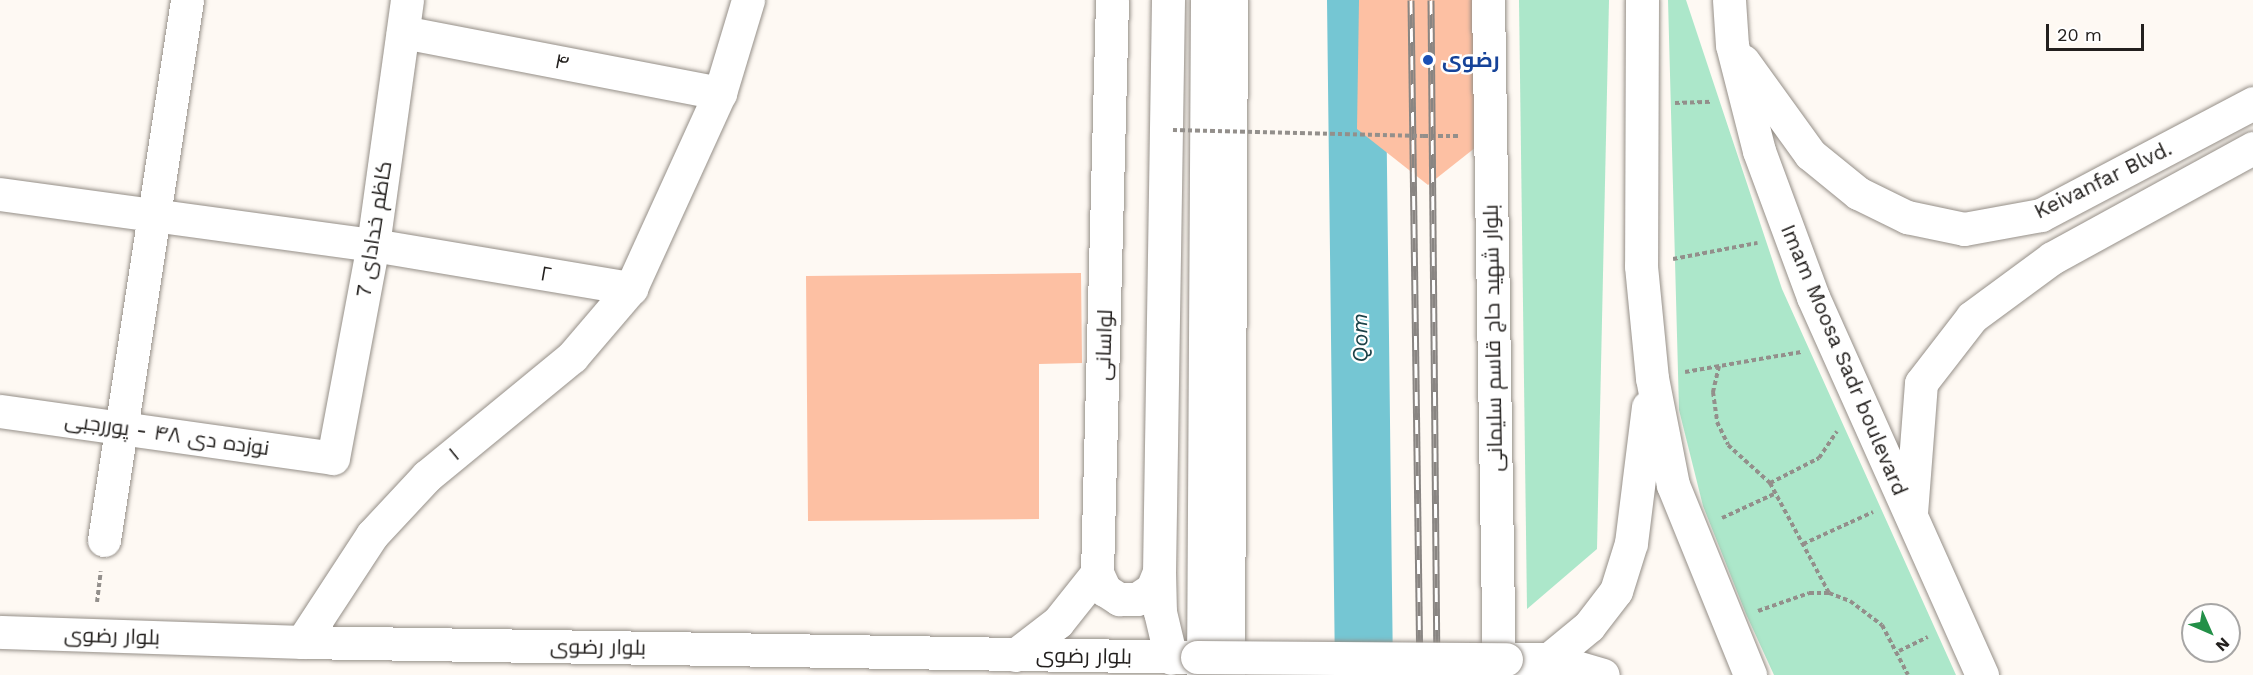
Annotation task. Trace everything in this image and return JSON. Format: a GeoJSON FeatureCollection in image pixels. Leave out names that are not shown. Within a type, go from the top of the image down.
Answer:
{"type":"FeatureCollection","features":[{"type":"Feature","properties":{"kind":"main road"},"geometry":{"type":"LineString","coordinates":[[104,540],[187,0]]}},
{"type":"Feature","properties":{"kind":"main road","name":"7 کاظم خدادای"},"geometry":{"type":"LineString","coordinates":[[333,458],[373,244],[407,0]]}},
{"type":"Feature","properties":{"kind":"main road"},"geometry":{"type":"LineString","coordinates":[[631,288],[720,93],[748,0]]}},
{"type":"Feature","properties":{"kind":"main road","name":"لواسانی"},"geometry":{"type":"LineString","coordinates":[[1097,573],[1112,0]]}},
{"type":"Feature","properties":{"kind":"main road"},"geometry":{"type":"LineString","coordinates":[[1168,0],[1160,612],[1190,663]]}},
{"type":"Feature","properties":{"kind":"main road"},"geometry":{"type":"LineString","coordinates":[[1190,663],[1207,0]]}},
{"type":"Feature","properties":{"kind":"main road"},"geometry":{"type":"LineString","coordinates":[[1228,675],[1231,0]]}},
{"type":"Feature","properties":{"kind":"main road","name":"بلوار شهید حاج قاسم سلیمانی"},"geometry":{"type":"LineString","coordinates":[[1488,0],[1502,667]]}},
{"type":"Feature","properties":{"kind":"main road"},"geometry":{"type":"LineString","coordinates":[[1642,0],[1641,266],[1652,378],[1673,485],[1728,627],[1750,675]]}},
{"type":"Feature","properties":{"kind":"main road","name":"Imam Moosa Sadr boulevard"},"geometry":{"type":"LineString","coordinates":[[1729,0],[1732,45],[1746,100],[1791,237],[1834,346],[1982,675]]}},
{"type":"Feature","properties":{"kind":"main road","name":"۴"},"geometry":{"type":"LineString","coordinates":[[403,32],[720,93]]}},
{"type":"Feature","properties":{"kind":"main road","name":"Keivanfar Blvd."},"geometry":{"type":"LineString","coordinates":[[1732,45],[1810,154],[1858,193],[1907,217],[1964,229],[2040,215],[2253,103]]}},
{"type":"Feature","properties":{"kind":"main road","name":"Keivanfar Blvd."},"geometry":{"type":"LineString","coordinates":[[1911,517],[1921,384],[1972,317],[2052,258],[2253,148]]}},
{"type":"Feature","properties":{"kind":"main road","name":"۲"},"geometry":{"type":"LineString","coordinates":[[0,194],[373,244],[631,288]]}},
{"type":"Feature","properties":{"kind":"main road","name":"۱"},"geometry":{"type":"LineString","coordinates":[[302,642],[372,535],[427,476],[572,357],[631,288]]}},
{"type":"Feature","properties":{"kind":"main road"},"geometry":{"type":"LineString","coordinates":[[1549,659],[1589,626],[1616,591],[1631,543],[1652,378]]}},
{"type":"Feature","properties":{"kind":"main road","name":"نوزده دی ۴۸ - پوررجبی"},"geometry":{"type":"LineString","coordinates":[[0,411],[333,458]]}},
{"type":"Feature","properties":{"kind":"main road"},"geometry":{"type":"LineString","coordinates":[[1015,654],[1072,608],[1097,573],[1105,590],[1119,599],[1137,599],[1152,589],[1159,572]]}},
{"type":"Feature","properties":{"kind":"main road","name":"بلوار رضوی"},"geometry":{"type":"LineString","coordinates":[[0,632],[302,642],[1015,654],[1190,663],[1502,667],[1549,659],[1603,675]]}},
{"type":"Feature","properties":{"kind":"path"},"geometry":{"type":"LineString","coordinates":[[1642,105],[1746,100]]}},
{"type":"Feature","properties":{"kind":"path"},"geometry":{"type":"LineString","coordinates":[[1173,130],[1424,136]]}},
{"type":"Feature","properties":{"kind":"path"},"geometry":{"type":"LineString","coordinates":[[1641,266],[1791,237]]}},
{"type":"Feature","properties":{"kind":"path"},"geometry":{"type":"LineString","coordinates":[[1652,378],[1834,346]]}},
{"type":"Feature","properties":{"kind":"path"},"geometry":{"type":"LineString","coordinates":[[1719,366],[1713,392],[1717,422],[1728,445],[1770,483],[1829,593]]}},
{"type":"Feature","properties":{"kind":"path"},"geometry":{"type":"LineString","coordinates":[[1770,483],[1819,458],[1834,439],[1853,387]]}},
{"type":"Feature","properties":{"kind":"path"},"geometry":{"type":"LineString","coordinates":[[1692,533],[1776,493]]}},
{"type":"Feature","properties":{"kind":"path"},"geometry":{"type":"LineString","coordinates":[[1803,544],[1874,511],[1911,517]]}},
{"type":"Feature","properties":{"kind":"path"},"geometry":{"type":"LineString","coordinates":[[93,636],[104,540]]}},
{"type":"Feature","properties":{"kind":"path"},"geometry":{"type":"LineString","coordinates":[[1728,627],[1788,597],[1829,593],[1867,610],[1882,625],[1908,675]]}},
{"type":"Feature","properties":{"kind":"green space"},"geometry":{"type":"Polygon","coordinates":[[[1519,0],[1609,0],[1597,549],[1527,609],[1519,0]]]}},
{"type":"Feature","properties":{"kind":"green space"},"geometry":{"type":"Polygon","coordinates":[[[1668,0],[1686,0],[1782,289],[1956,675],[1774,675],[1746,614],[1703,506],[1679,410],[1668,0]]]}},
{"type":"Feature","properties":{"kind":"building"},"geometry":{"type":"Polygon","coordinates":[[[1359,0],[1500,0],[1490,136],[1428,185],[1357,129],[1359,0]]]}},
{"type":"Feature","properties":{"kind":"building"},"geometry":{"type":"Polygon","coordinates":[[[1081,273],[1082,363],[1039,364],[1039,519],[808,521],[806,276],[1081,273]]]}},
{"type":"Feature","properties":{"kind":"waterway","name":"Qom"},"geometry":{"type":"LineString","coordinates":[[1356,0],[1364,675]]}},
{"type":"Feature","properties":{"kind":"railway"},"geometry":{"type":"LineString","coordinates":[[1411,0],[1420,675]]}},
{"type":"Feature","properties":{"kind":"railway"},"geometry":{"type":"LineString","coordinates":[[1431,0],[1437,675]]}},
{"type":"Feature","properties":{"kind":"place","name":"رضوی"},"geometry":{"type":"Point","coordinates":[1428,60]}}]}
